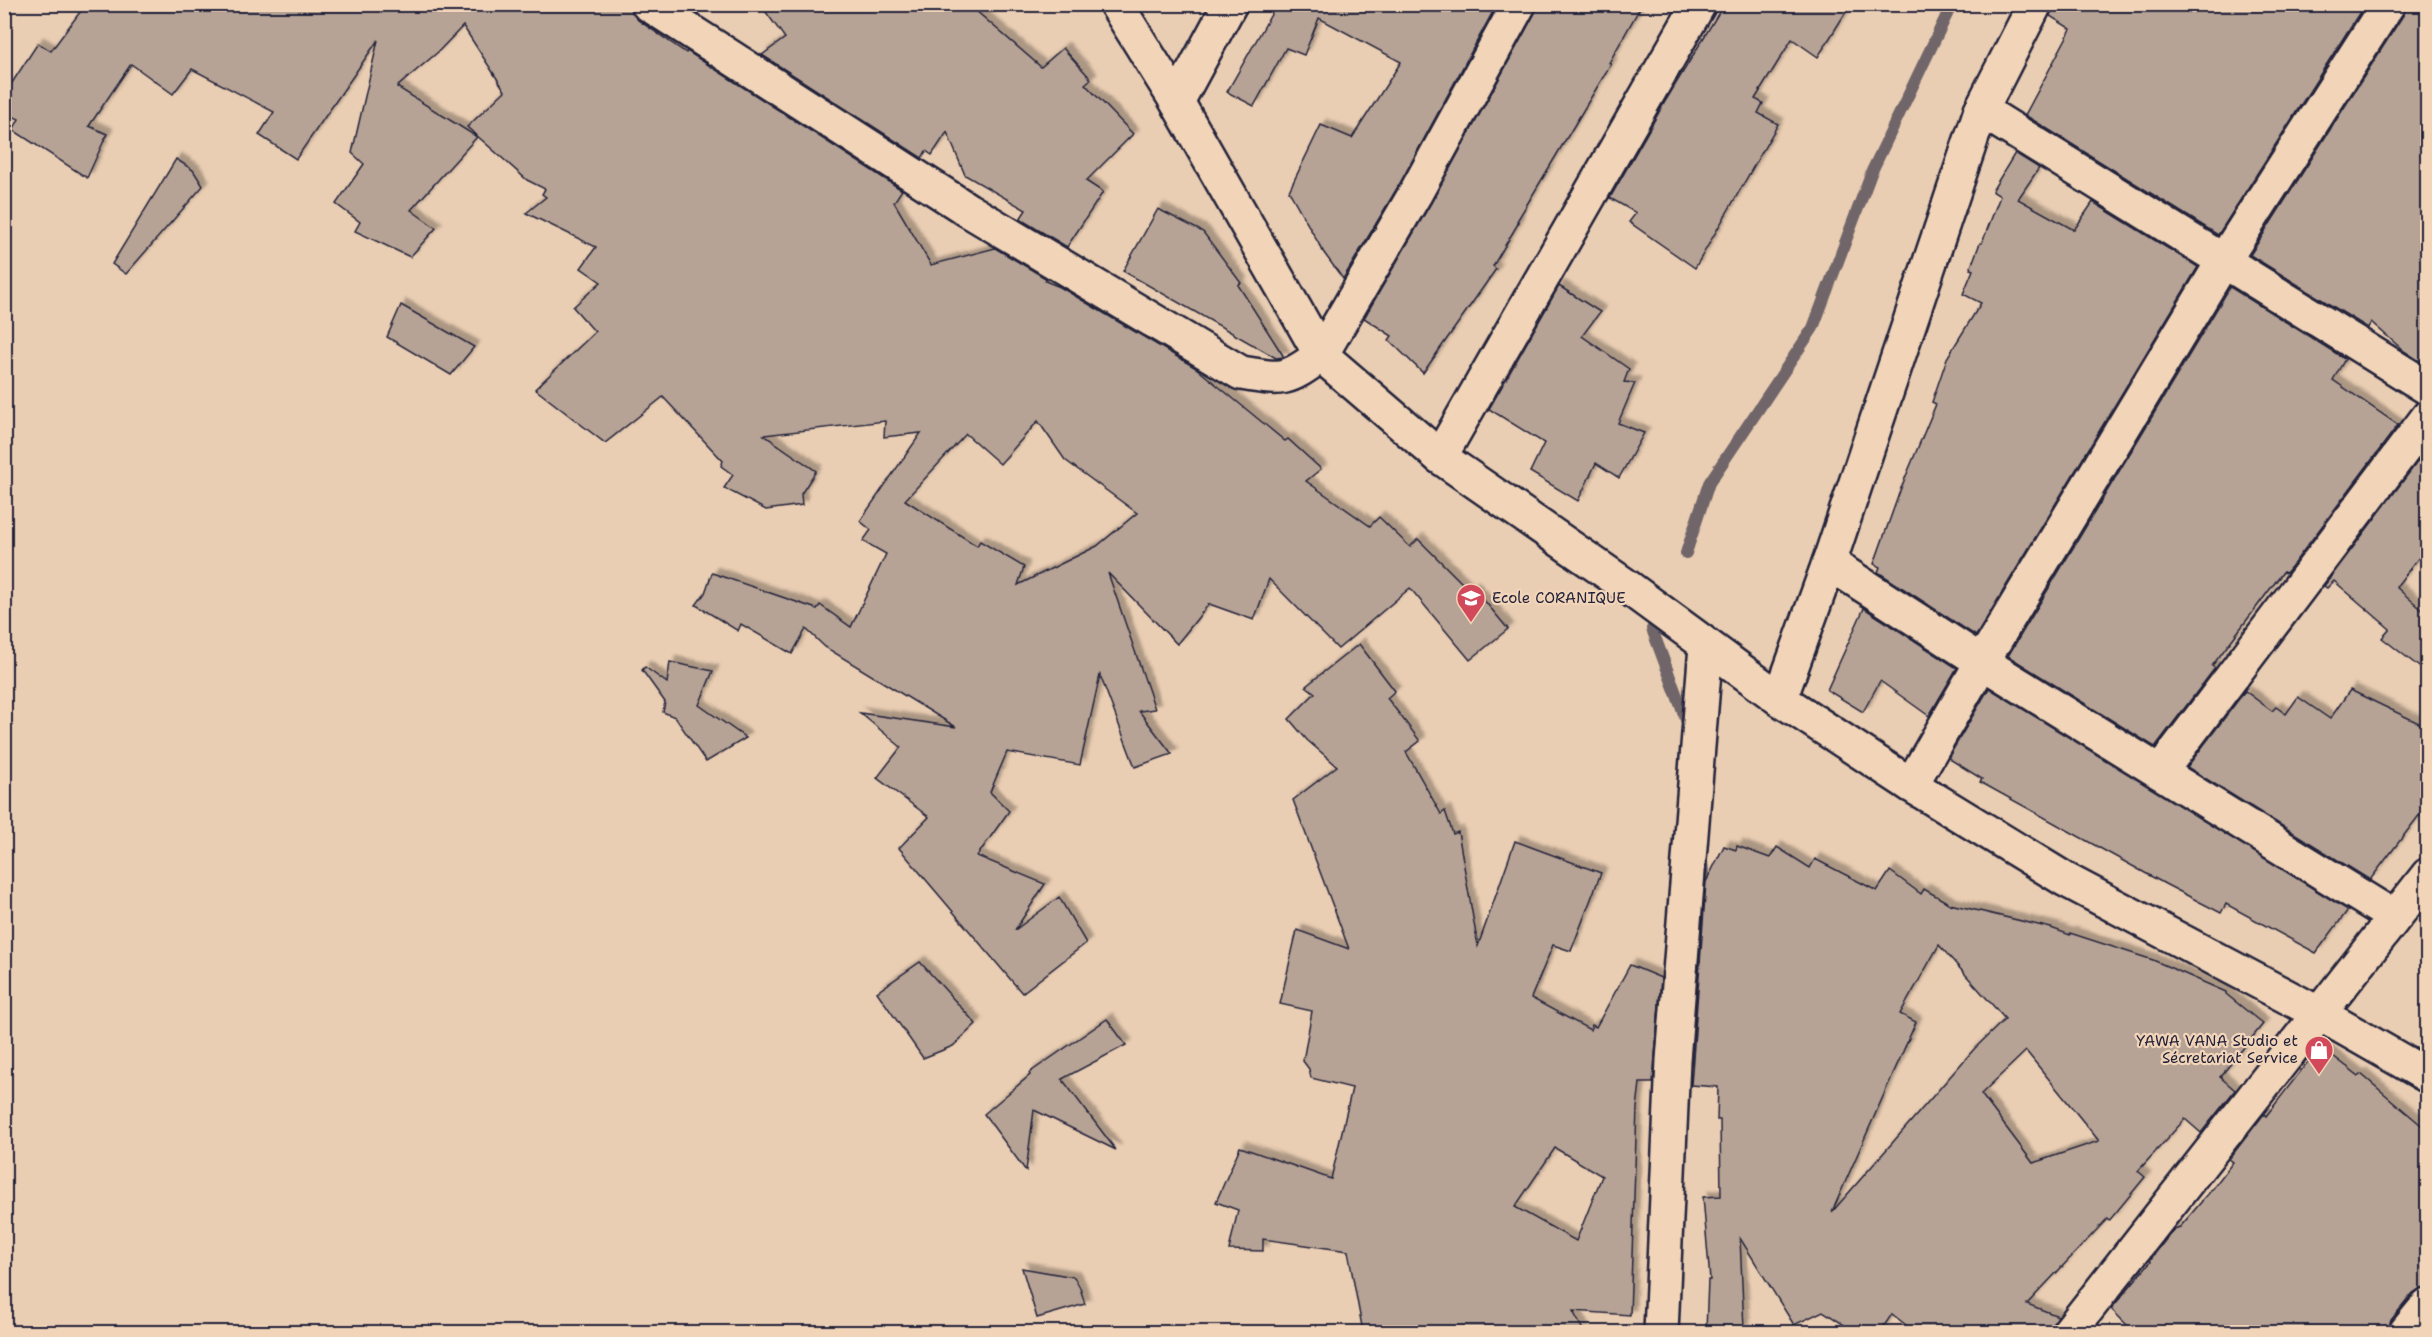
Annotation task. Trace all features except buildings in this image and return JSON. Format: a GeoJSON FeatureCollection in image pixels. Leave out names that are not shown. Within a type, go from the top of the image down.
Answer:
{"type":"FeatureCollection","features":[{"type":"Feature","properties":{"kind":"street"},"geometry":{"type":"LineString","coordinates":[[648,4],[968,210],[1242,373],[1278,379],[1296,374],[1321,355],[1415,194],[1519,4]]}},
{"type":"Feature","properties":{"kind":"street"},"geometry":{"type":"LineString","coordinates":[[1116,4],[1177,102],[1321,355],[1440,457],[1625,585],[1780,699],[1911,785],[2066,880],[2318,1013],[2427,1076]]}},
{"type":"Feature","properties":{"kind":"street"},"geometry":{"type":"LineString","coordinates":[[1177,102],[1230,4]]}},
{"type":"Feature","properties":{"kind":"street"},"geometry":{"type":"LineString","coordinates":[[1440,457],[1699,4]]}},
{"type":"Feature","properties":{"kind":"street"},"geometry":{"type":"LineString","coordinates":[[1780,699],[1829,563],[1981,110],[2035,4]]}},
{"type":"Feature","properties":{"kind":"street"},"geometry":{"type":"LineString","coordinates":[[1911,785],[1982,662],[2224,260],[2388,4]]}},
{"type":"Feature","properties":{"kind":"street"},"geometry":{"type":"LineString","coordinates":[[1981,110],[2427,388]]}},
{"type":"Feature","properties":{"kind":"street"},"geometry":{"type":"LineString","coordinates":[[2160,772],[2427,417]]}},
{"type":"Feature","properties":{"kind":"street"},"geometry":{"type":"LineString","coordinates":[[1829,563],[1982,662],[2394,917]]}},
{"type":"Feature","properties":{"kind":"street"},"geometry":{"type":"LineString","coordinates":[[1661,1332],[1673,1060],[1706,646]]}},
{"type":"Feature","properties":{"kind":"street"},"geometry":{"type":"LineString","coordinates":[[2069,1332],[2427,875]]}},
{"type":"Feature","properties":{"kind":"street"},"geometry":{"type":"LineString","coordinates":[[2406,1332],[2427,1305]]}},
{"type":"Feature","properties":{"kind":"waterway"},"geometry":{"type":"LineString","coordinates":[[1686,553],[1709,483],[1813,328],[1872,171],[1952,4]]}},
{"type":"Feature","properties":{"kind":"waterway"},"geometry":{"type":"LineString","coordinates":[[1652,629],[1689,728]]}},
{"type":"Feature","properties":{"kind":"waterway"},"geometry":{"type":"LineString","coordinates":[[1689,1060],[1705,891],[1702,862]]}},
{"type":"Feature","properties":{"kind":"place","name":"Ecole CORANIQUE"},"geometry":{"type":"Point","coordinates":[1471,624]}},
{"type":"Feature","properties":{"kind":"place","name":"YAWA VANA Studio et Sécretariat Service"},"geometry":{"type":"Point","coordinates":[2319,1076]}}]}
